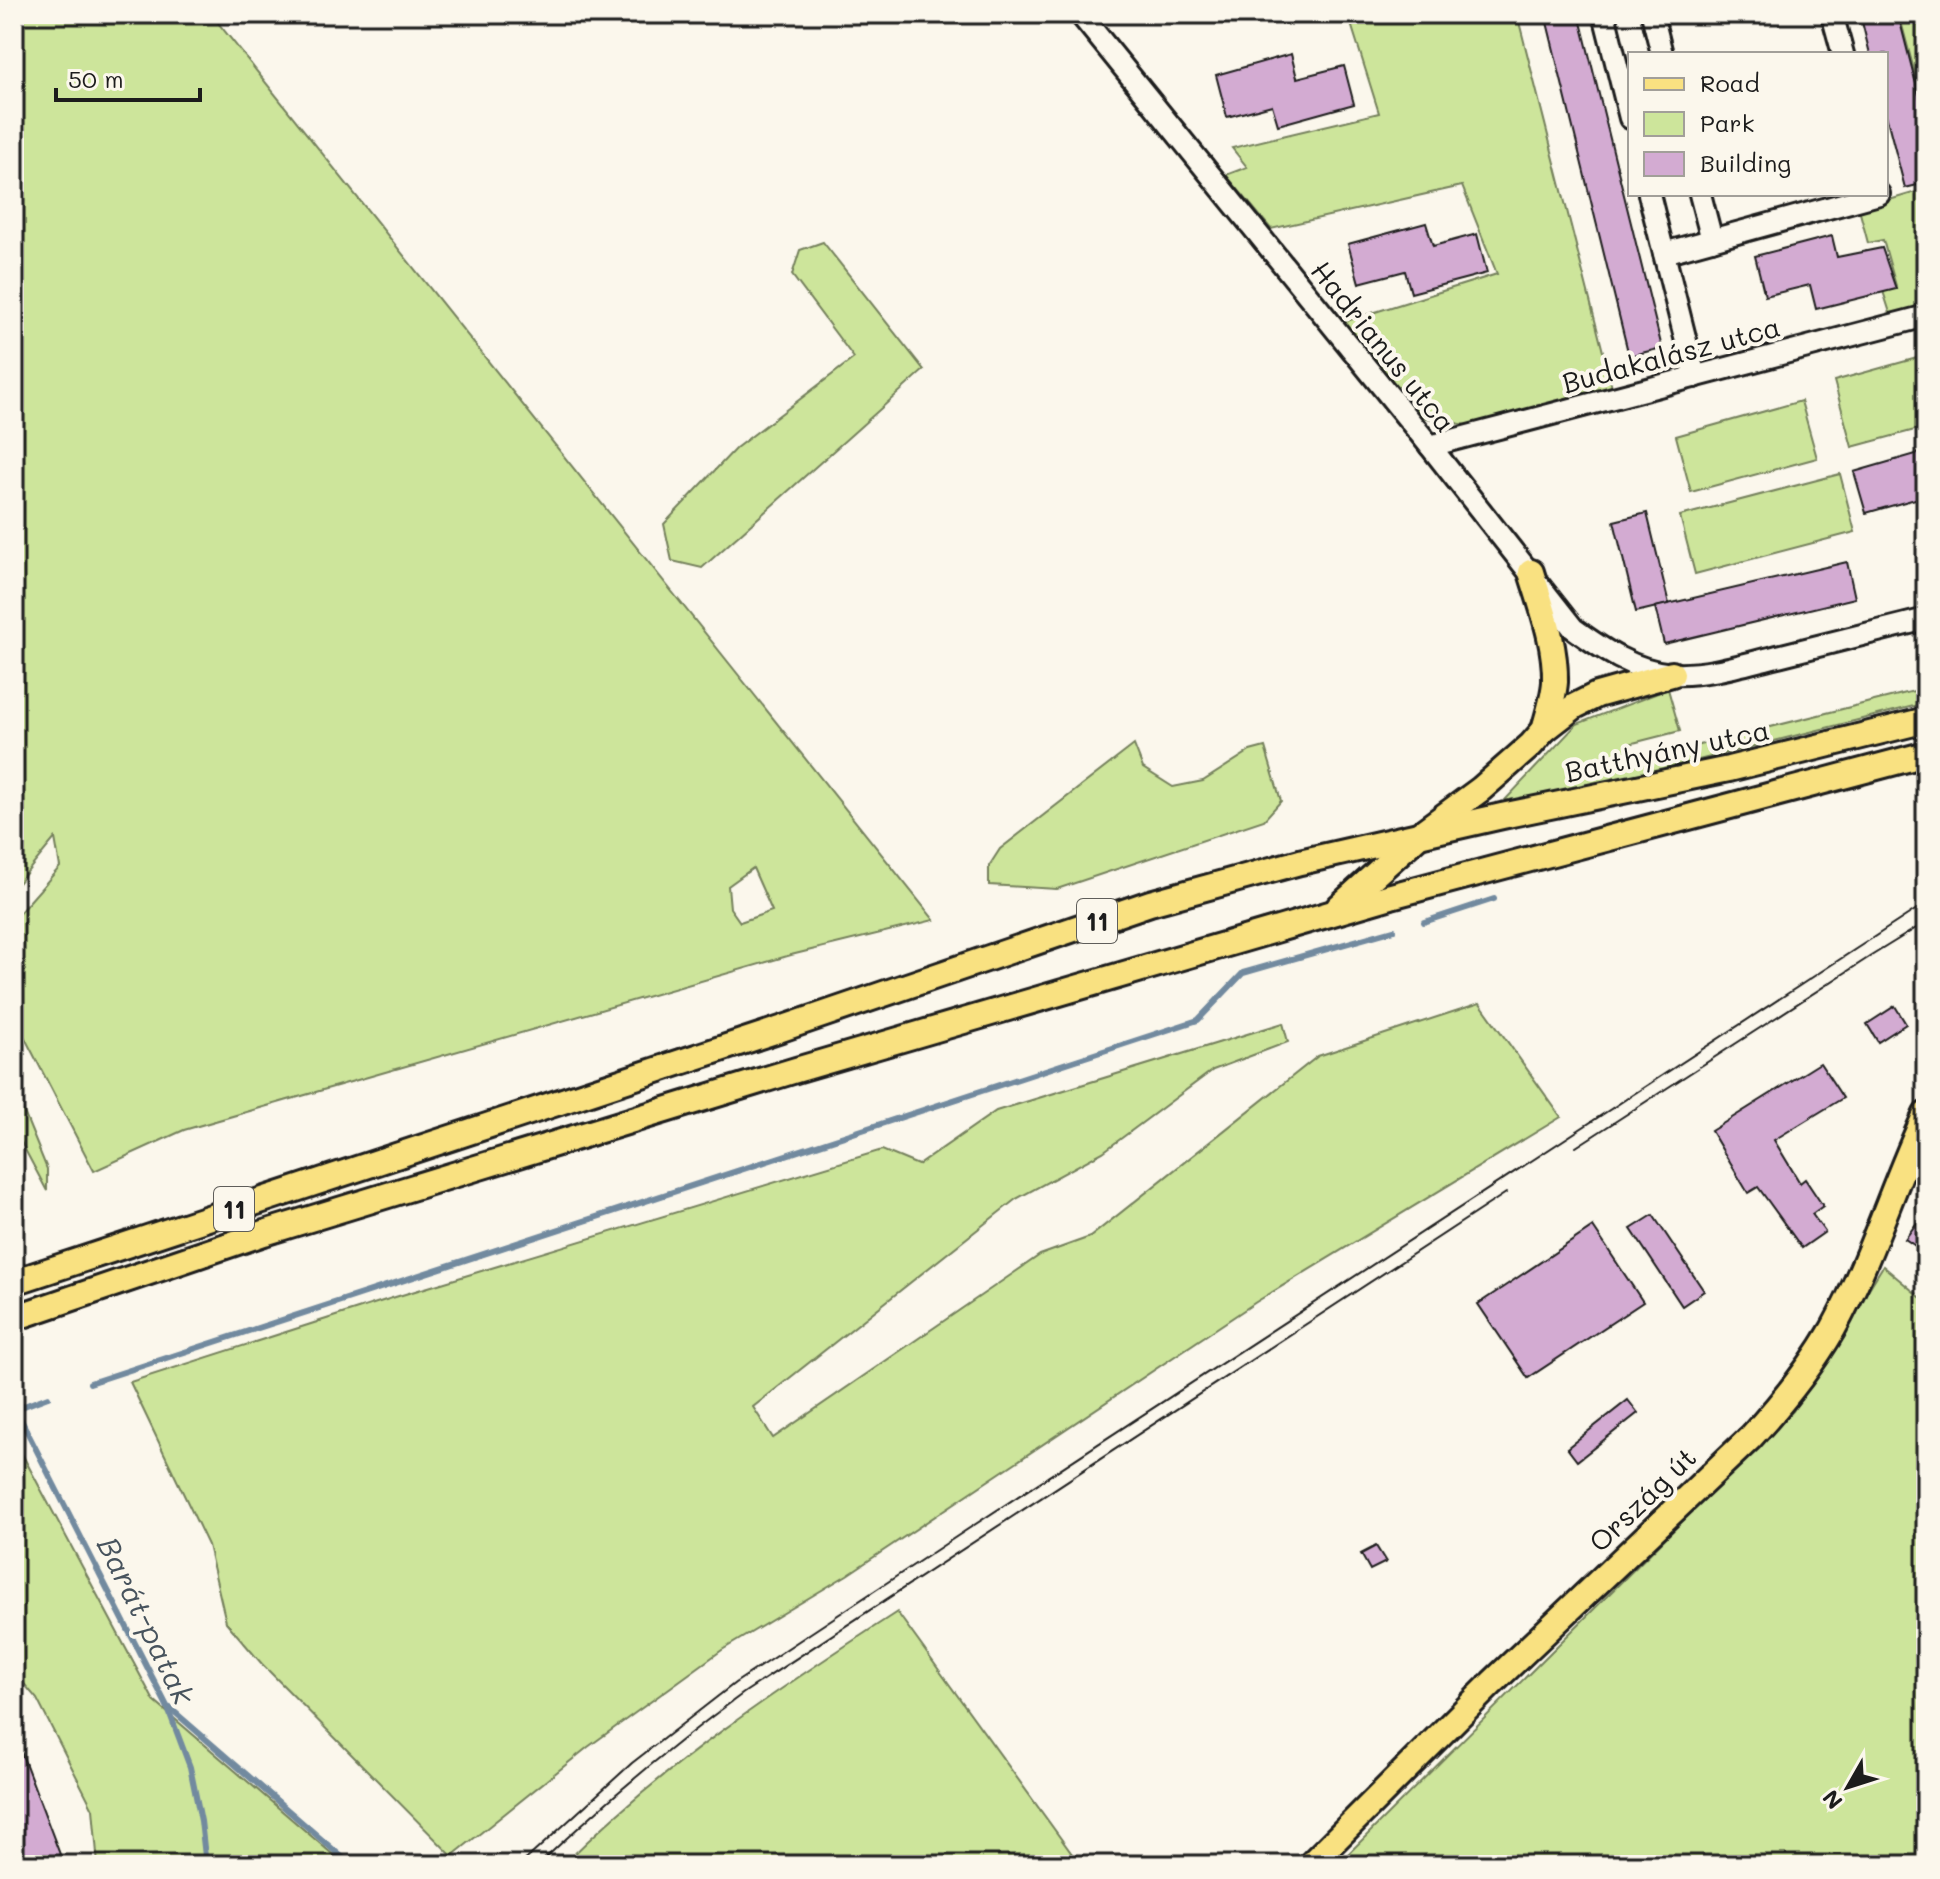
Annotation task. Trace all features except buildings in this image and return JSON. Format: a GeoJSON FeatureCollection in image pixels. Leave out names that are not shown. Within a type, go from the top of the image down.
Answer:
{"type":"FeatureCollection","features":[{"type":"Feature","properties":{"kind":"main road"},"geometry":{"type":"LineString","coordinates":[[1531,572],[1554,655],[1555,685],[1544,730]]}},
{"type":"Feature","properties":{"kind":"main road"},"geometry":{"type":"LineString","coordinates":[[1335,912],[1420,834],[1481,789],[1544,730],[1575,706],[1597,695],[1672,674]]}},
{"type":"Feature","properties":{"kind":"main road","name":"Batthyány utca"},"geometry":{"type":"LineString","coordinates":[[1420,834],[1729,769],[1926,720]]}},
{"type":"Feature","properties":{"kind":"main road","name":"11"},"geometry":{"type":"LineString","coordinates":[[14,1318],[264,1233],[796,1070],[1335,912],[1926,754]]}},
{"type":"Feature","properties":{"kind":"main road","name":"11"},"geometry":{"type":"LineString","coordinates":[[14,1282],[781,1029],[1150,903],[1300,862],[1420,834]]}},
{"type":"Feature","properties":{"kind":"main road","name":"Ország út"},"geometry":{"type":"LineString","coordinates":[[1310,1865],[1492,1683],[1778,1408],[1817,1356],[1843,1308],[1926,1114]]}},
{"type":"Feature","properties":{"kind":"street","name":"Hadrianus utca"},"geometry":{"type":"LineString","coordinates":[[1080,14],[1430,446],[1573,628],[1601,649],[1623,660],[1672,674],[1719,670],[1926,619]]}},
{"type":"Feature","properties":{"kind":"street"},"geometry":{"type":"LineString","coordinates":[[1604,14],[1628,110]]}},
{"type":"Feature","properties":{"kind":"street"},"geometry":{"type":"LineString","coordinates":[[1652,14],[1662,52]]}},
{"type":"Feature","properties":{"kind":"street"},"geometry":{"type":"LineString","coordinates":[[1832,14],[1842,52]]}},
{"type":"Feature","properties":{"kind":"street"},"geometry":{"type":"LineString","coordinates":[[1650,196],[1695,377]]}},
{"type":"Feature","properties":{"kind":"street"},"geometry":{"type":"LineString","coordinates":[[1701,196],[1712,240]]}},
{"type":"Feature","properties":{"kind":"street"},"geometry":{"type":"LineString","coordinates":[[1664,253],[1872,196]]}},
{"type":"Feature","properties":{"kind":"street","name":"Budakalász utca"},"geometry":{"type":"LineString","coordinates":[[1430,446],[1926,316]]}},
{"type":"Feature","properties":{"kind":"green space"},"geometry":{"type":"Polygon","coordinates":[[[14,14],[211,14],[934,920],[791,955],[184,1130],[94,1171],[14,1017],[14,919],[60,867],[55,838],[14,888],[14,14]],[[753,868],[728,886],[730,908],[740,922],[772,911],[753,868]]]}},
{"type":"Feature","properties":{"kind":"green space"},"geometry":{"type":"Polygon","coordinates":[[[1348,14],[1517,14],[1613,391],[1477,427],[1417,416],[1343,322],[1497,274],[1462,186],[1271,229],[1226,175],[1247,167],[1232,148],[1379,113],[1348,14]]]}},
{"type":"Feature","properties":{"kind":"green space"},"geometry":{"type":"Polygon","coordinates":[[[1899,14],[1926,14],[1926,115],[1899,14]]]}},
{"type":"Feature","properties":{"kind":"green space"},"geometry":{"type":"Polygon","coordinates":[[[1926,189],[1926,309],[1892,319],[1883,291],[1896,286],[1883,240],[1868,243],[1859,209],[1926,189]]]}},
{"type":"Feature","properties":{"kind":"green space"},"geometry":{"type":"Polygon","coordinates":[[[823,242],[924,370],[702,568],[672,561],[664,524],[736,448],[854,358],[792,275],[800,250],[823,242]]]}},
{"type":"Feature","properties":{"kind":"green space"},"geometry":{"type":"Polygon","coordinates":[[[1917,358],[1926,389],[1926,427],[1852,447],[1834,381],[1917,358]]]}},
{"type":"Feature","properties":{"kind":"green space"},"geometry":{"type":"Polygon","coordinates":[[[1801,401],[1817,458],[1691,492],[1676,436],[1801,401]]]}},
{"type":"Feature","properties":{"kind":"green space"},"geometry":{"type":"Polygon","coordinates":[[[1840,474],[1855,532],[1695,574],[1680,516],[1840,474]]]}},
{"type":"Feature","properties":{"kind":"green space"},"geometry":{"type":"Polygon","coordinates":[[[1926,688],[1926,703],[1507,808],[1505,800],[1577,724],[1668,689],[1680,731],[1629,744],[1635,761],[1926,688]]]}},
{"type":"Feature","properties":{"kind":"green space"},"geometry":{"type":"Polygon","coordinates":[[[1134,745],[1143,768],[1173,787],[1203,781],[1250,751],[1265,747],[1281,801],[1264,820],[1057,889],[989,885],[989,866],[1000,849],[1134,745]]]}},
{"type":"Feature","properties":{"kind":"green space"},"geometry":{"type":"Polygon","coordinates":[[[1480,1003],[1561,1117],[1256,1302],[847,1575],[722,1650],[588,1747],[452,1856],[262,1664],[226,1622],[208,1545],[130,1382],[392,1298],[882,1150],[918,1165],[996,1111],[1283,1023],[1288,1042],[1213,1070],[1103,1152],[1016,1199],[753,1407],[773,1438],[1040,1255],[1090,1237],[1318,1056],[1480,1003]]]}},
{"type":"Feature","properties":{"kind":"green space"},"geometry":{"type":"Polygon","coordinates":[[[14,1088],[47,1169],[47,1191],[14,1129],[14,1088]]]}},
{"type":"Feature","properties":{"kind":"green space"},"geometry":{"type":"Polygon","coordinates":[[[1883,1266],[1926,1302],[1926,1865],[1337,1865],[1793,1411],[1883,1266]]]}},
{"type":"Feature","properties":{"kind":"green space"},"geometry":{"type":"Polygon","coordinates":[[[14,1439],[154,1701],[345,1865],[98,1865],[93,1809],[37,1699],[14,1672],[14,1439]]]}},
{"type":"Feature","properties":{"kind":"green space"},"geometry":{"type":"Polygon","coordinates":[[[897,1612],[1080,1865],[563,1865],[681,1761],[766,1699],[897,1612]]]}},
{"type":"Feature","properties":{"kind":"waterway"},"geometry":{"type":"LineString","coordinates":[[1424,922],[1494,899]]}},
{"type":"Feature","properties":{"kind":"waterway"},"geometry":{"type":"LineString","coordinates":[[90,1383],[1198,1020],[1243,973],[1394,930]]}},
{"type":"Feature","properties":{"kind":"waterway"},"geometry":{"type":"LineString","coordinates":[[16,1409],[48,1397]]}},
{"type":"Feature","properties":{"kind":"waterway","name":"Barát-patak"},"geometry":{"type":"LineString","coordinates":[[14,1406],[167,1706],[190,1767],[206,1865]]}},
{"type":"Feature","properties":{"kind":"waterway"},"geometry":{"type":"LineString","coordinates":[[170,1708],[351,1865]]}},
{"type":"Feature","properties":{"kind":"tram line"},"geometry":{"type":"LineString","coordinates":[[520,1865],[632,1763],[735,1683],[1926,903]]}},
{"type":"Feature","properties":{"kind":"tram line"},"geometry":{"type":"LineString","coordinates":[[1576,1147],[1926,922]]}},
{"type":"Feature","properties":{"kind":"tram line"},"geometry":{"type":"LineString","coordinates":[[538,1865],[638,1775],[745,1692],[1506,1193]]}}]}
